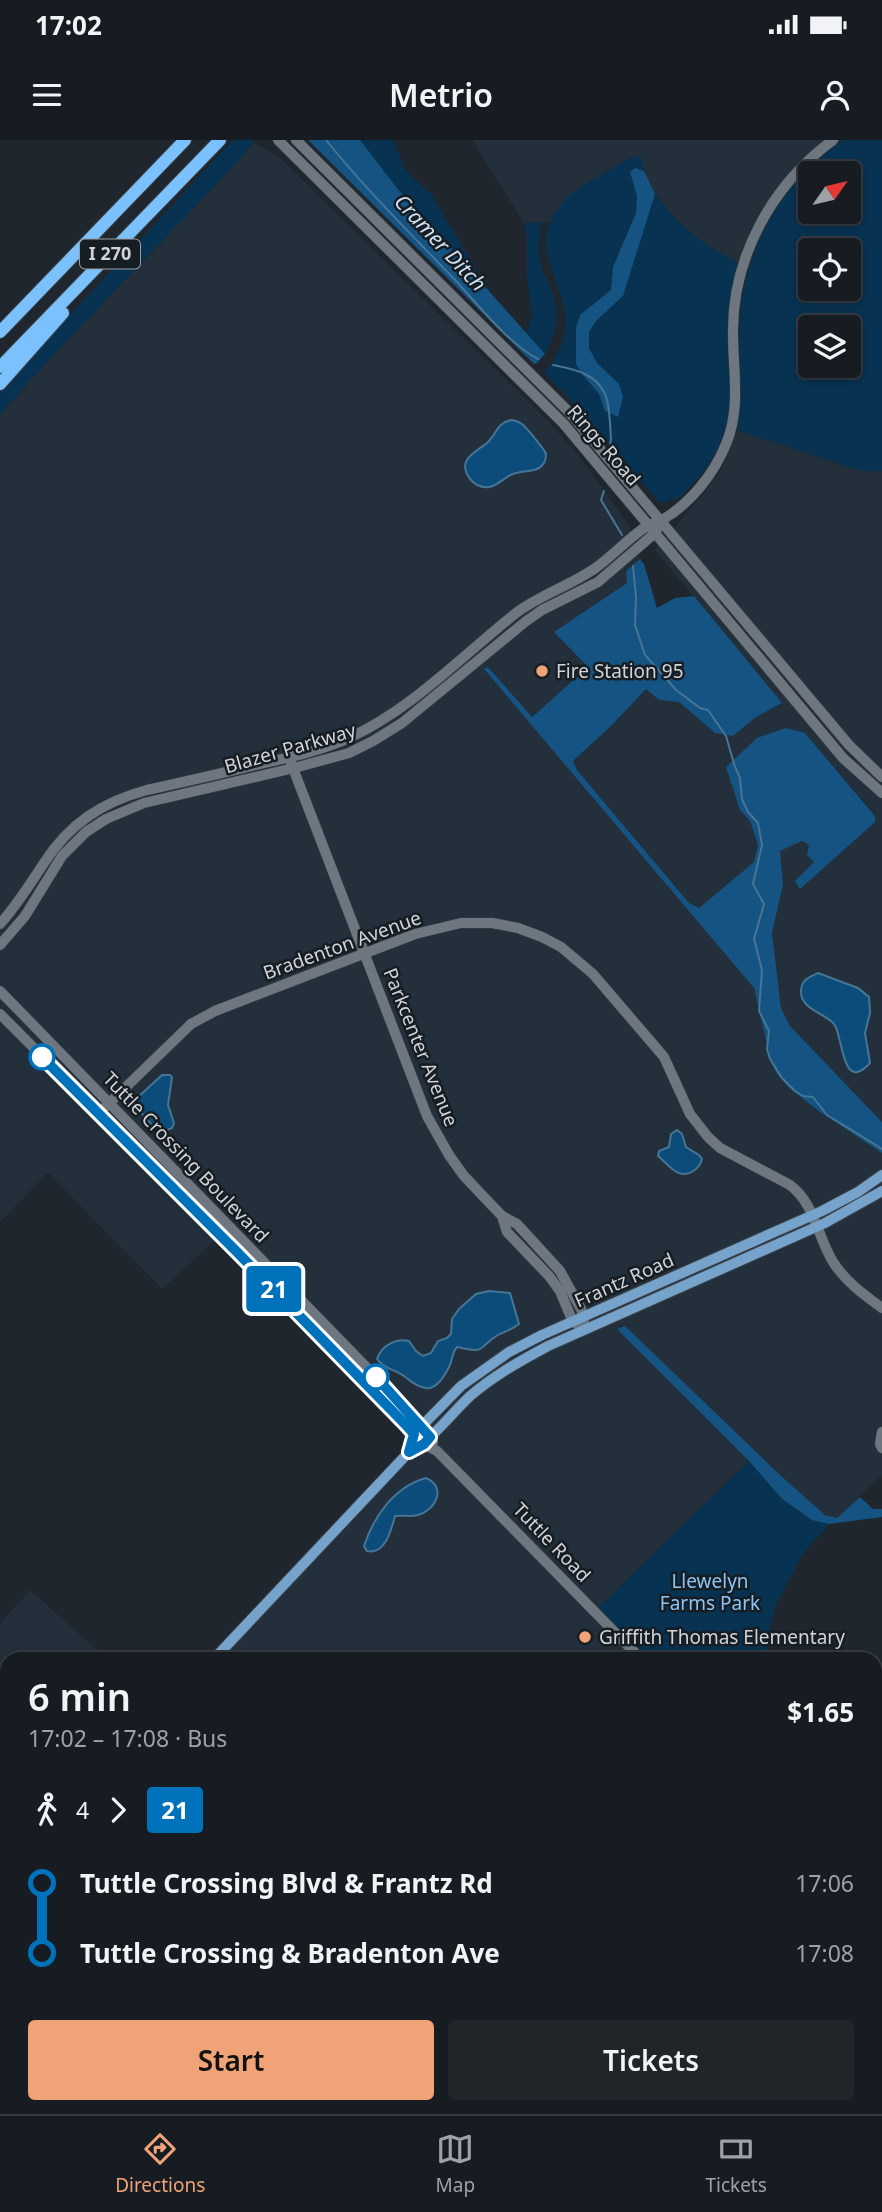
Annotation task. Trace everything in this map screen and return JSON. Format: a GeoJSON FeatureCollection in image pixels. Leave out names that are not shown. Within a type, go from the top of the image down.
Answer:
{"type":"FeatureCollection","features":[{"type":"Feature","properties":{"kind":"highway","name":"I 270"},"geometry":{"type":"LineString","coordinates":[[0,332],[185,140]]}},
{"type":"Feature","properties":{"kind":"highway","name":"I 270"},"geometry":{"type":"LineString","coordinates":[[0,367],[220,140]]}},
{"type":"Feature","properties":{"kind":"highway"},"geometry":{"type":"LineString","coordinates":[[0,384],[85,288],[113,251]]}},
{"type":"Feature","properties":{"kind":"main road","name":"Frantz Road"},"geometry":{"type":"LineString","coordinates":[[221,1652],[409,1452],[480,1371],[509,1352],[579,1319],[813,1215],[858,1192],[882,1175]]}},
{"type":"Feature","properties":{"kind":"main road","name":"Frantz Road"},"geometry":{"type":"LineString","coordinates":[[424,1435],[492,1378],[516,1363],[583,1330],[847,1213],[882,1191]]}},
{"type":"Feature","properties":{"kind":"street","name":"Rings Road"},"geometry":{"type":"LineString","coordinates":[[278,140],[563,423],[843,758],[882,793]]}},
{"type":"Feature","properties":{"kind":"street","name":"Rings Road"},"geometry":{"type":"LineString","coordinates":[[296,140],[569,412],[849,746],[882,777]]}},
{"type":"Feature","properties":{"kind":"street","name":"Blazer Parkway"},"geometry":{"type":"LineString","coordinates":[[0,944],[25,916],[62,856],[86,832],[106,819],[144,803],[349,753],[373,741],[401,723],[525,622],[542,610],[598,582],[652,529],[691,496],[718,460],[731,432],[735,397],[734,305],[742,267],[753,237],[784,186],[802,166],[833,140]]}},
{"type":"Feature","properties":{"kind":"street","name":"Blazer Parkway"},"geometry":{"type":"LineString","coordinates":[[0,924],[19,902],[63,837],[101,807],[127,795],[290,758],[352,737],[393,713],[525,607],[593,570],[652,529]]}},
{"type":"Feature","properties":{"kind":"street","name":"Parkcenter Avenue"},"geometry":{"type":"LineString","coordinates":[[290,758],[414,1085],[435,1131],[464,1175],[502,1216],[507,1232],[560,1291],[579,1319],[583,1330]]}},
{"type":"Feature","properties":{"kind":"street","name":"Bradenton Avenue"},"geometry":{"type":"LineString","coordinates":[[98,1114],[177,1036],[203,1017],[415,934],[461,923],[492,923],[518,928],[561,947],[593,974],[664,1057],[690,1114],[704,1134],[720,1148],[793,1187],[802,1195],[832,1261],[851,1285],[882,1308]]}},
{"type":"Feature","properties":{"kind":"street","name":"Tuttle Crossing Boulevard"},"geometry":{"type":"LineString","coordinates":[[0,991],[325,1324],[437,1451]]}},
{"type":"Feature","properties":{"kind":"street","name":"Tuttle Crossing Boulevard"},"geometry":{"type":"LineString","coordinates":[[0,1014],[424,1435]]}},
{"type":"Feature","properties":{"kind":"street"},"geometry":{"type":"LineString","coordinates":[[882,1432],[882,1448]]}},
{"type":"Feature","properties":{"kind":"street","name":"Tuttle Road"},"geometry":{"type":"LineString","coordinates":[[437,1451],[634,1652]]}},
{"type":"Feature","properties":{"kind":"shaded area"},"geometry":{"type":"Polygon","coordinates":[[[308,140],[360,140],[397,188],[545,354],[537,363],[534,364],[308,140]]]}},
{"type":"Feature","properties":{"kind":"shaded area"},"geometry":{"type":"Polygon","coordinates":[[[472,140],[844,140],[817,161],[798,161],[798,181],[776,208],[748,270],[696,239],[674,219],[655,194],[640,157],[561,204],[551,222],[524,223],[472,140]]]}},
{"type":"Feature","properties":{"kind":"shaded area"},"geometry":{"type":"Polygon","coordinates":[[[254,143],[277,155],[549,422],[576,452],[628,524],[640,559],[626,571],[628,583],[555,632],[588,667],[531,717],[488,667],[485,669],[754,988],[771,1062],[777,1074],[789,1088],[820,1112],[882,1153],[882,1475],[837,1518],[825,1515],[618,1329],[749,1461],[592,1614],[627,1652],[227,1652],[221,1646],[422,1433],[226,1230],[162,1289],[48,1173],[0,1222],[0,415],[43,366],[254,143]]]}},
{"type":"Feature","properties":{"kind":"shaded area"},"geometry":{"type":"Polygon","coordinates":[[[635,168],[644,171],[655,194],[623,296],[596,321],[589,332],[589,348],[597,363],[619,384],[623,397],[618,417],[605,411],[599,394],[576,364],[576,328],[580,315],[611,290],[613,267],[636,213],[637,196],[630,172],[635,168]]]}},
{"type":"Feature","properties":{"kind":"shaded area"},"geometry":{"type":"Polygon","coordinates":[[[512,420],[522,424],[542,448],[546,454],[544,463],[537,469],[510,475],[492,486],[483,487],[476,484],[466,472],[467,461],[489,441],[501,425],[512,420]]]}},
{"type":"Feature","properties":{"kind":"shaded area"},"geometry":{"type":"Polygon","coordinates":[[[737,430],[861,471],[882,471],[882,1122],[790,1026],[781,1008],[772,933],[783,885],[779,851],[802,841],[809,845],[814,862],[795,881],[875,815],[805,733],[786,728],[740,810],[750,821],[758,845],[754,862],[699,908],[689,903],[577,770],[573,761],[646,689],[659,700],[679,702],[715,733],[733,736],[756,717],[781,703],[655,550],[722,468],[737,430]]]}},
{"type":"Feature","properties":{"kind":"shaded area"},"geometry":{"type":"Polygon","coordinates":[[[640,559],[644,564],[657,608],[675,598],[694,596],[782,703],[756,717],[733,736],[715,733],[679,702],[659,700],[646,689],[573,761],[577,770],[689,903],[699,908],[754,862],[758,845],[750,821],[740,810],[726,767],[757,738],[786,728],[805,733],[875,816],[875,822],[800,889],[795,881],[814,862],[807,855],[809,845],[802,841],[780,851],[783,885],[772,933],[781,1008],[790,1026],[882,1122],[882,1153],[820,1112],[789,1088],[777,1074],[771,1062],[754,988],[484,669],[488,667],[532,717],[588,667],[554,632],[627,583],[626,571],[640,559]]]}},
{"type":"Feature","properties":{"kind":"shaded area"},"geometry":{"type":"Polygon","coordinates":[[[818,973],[858,988],[869,997],[870,1013],[865,1033],[870,1063],[860,1071],[853,1072],[848,1067],[834,1024],[804,1002],[801,987],[818,973]]]}},
{"type":"Feature","properties":{"kind":"shaded area"},"geometry":{"type":"Polygon","coordinates":[[[162,1075],[172,1077],[168,1105],[174,1123],[172,1128],[165,1131],[152,1125],[135,1106],[137,1098],[162,1075]]]}},
{"type":"Feature","properties":{"kind":"shaded area"},"geometry":{"type":"Polygon","coordinates":[[[677,1130],[682,1134],[686,1147],[702,1159],[695,1170],[688,1174],[675,1171],[658,1156],[659,1151],[669,1147],[671,1134],[677,1130]]]}},
{"type":"Feature","properties":{"kind":"shaded area"},"geometry":{"type":"Polygon","coordinates":[[[489,1291],[510,1293],[519,1324],[478,1350],[457,1347],[444,1376],[435,1386],[418,1386],[377,1359],[386,1346],[399,1341],[409,1341],[423,1356],[431,1353],[438,1341],[451,1334],[452,1319],[459,1309],[476,1294],[489,1291]]]}},
{"type":"Feature","properties":{"kind":"shaded area"},"geometry":{"type":"Polygon","coordinates":[[[625,1326],[825,1515],[837,1518],[860,1497],[873,1509],[882,1509],[882,1517],[829,1524],[812,1520],[782,1499],[749,1461],[617,1329],[625,1326]]]}},
{"type":"Feature","properties":{"kind":"shaded area"},"geometry":{"type":"Polygon","coordinates":[[[426,1478],[436,1487],[437,1492],[437,1498],[430,1508],[418,1515],[395,1516],[383,1546],[367,1551],[364,1546],[368,1535],[387,1504],[404,1488],[426,1478]]]}},
{"type":"Feature","properties":{"kind":"shaded area"},"geometry":{"type":"Polygon","coordinates":[[[30,1590],[99,1652],[0,1652],[0,1624],[30,1590]]]}},
{"type":"Feature","properties":{"kind":"green space"},"geometry":{"type":"Polygon","coordinates":[[[233,140],[253,140],[254,143],[0,415],[0,390],[233,140]]]}},
{"type":"Feature","properties":{"kind":"green space"},"geometry":{"type":"Polygon","coordinates":[[[360,140],[393,140],[406,171],[431,194],[490,292],[397,188],[360,140]]]}},
{"type":"Feature","properties":{"kind":"green space"},"geometry":{"type":"Polygon","coordinates":[[[844,140],[882,140],[882,471],[861,471],[737,430],[741,306],[756,250],[782,199],[798,179],[798,224],[861,224],[861,161],[817,161],[844,140]]]}},
{"type":"Feature","properties":{"kind":"green space"},"geometry":{"type":"Polygon","coordinates":[[[634,156],[641,157],[644,171],[635,168],[630,172],[637,196],[636,213],[613,267],[611,290],[580,315],[583,375],[599,394],[605,411],[619,384],[597,363],[589,348],[589,332],[596,321],[623,296],[655,194],[692,234],[738,263],[728,319],[730,398],[726,428],[714,455],[697,479],[676,501],[673,497],[665,503],[659,502],[583,412],[544,373],[561,346],[565,318],[547,254],[546,238],[550,221],[562,203],[577,189],[634,156]]]}},
{"type":"Feature","properties":{"kind":"green space"},"geometry":{"type":"Polygon","coordinates":[[[541,222],[540,261],[555,300],[557,316],[552,339],[545,354],[526,333],[532,318],[524,223],[541,222]]]}},
{"type":"Feature","properties":{"kind":"green space","name":"Llewelyn Farms Park"},"geometry":{"type":"Polygon","coordinates":[[[749,1461],[782,1499],[812,1520],[829,1524],[802,1555],[776,1605],[767,1652],[642,1652],[598,1608],[749,1461]]]}},
{"type":"Feature","properties":{"kind":"waterway","name":"Cramer Ditch"},"geometry":{"type":"LineString","coordinates":[[326,140],[373,195],[495,324],[516,344],[538,359]]}},
{"type":"Feature","properties":{"kind":"waterway","name":"Cramer Ditch"},"geometry":{"type":"LineString","coordinates":[[553,365],[583,373],[601,387],[609,409],[610,446]]}},
{"type":"Feature","properties":{"kind":"waterway","name":"Cramer Ditch"},"geometry":{"type":"LineString","coordinates":[[604,491],[601,500],[622,535]]}},
{"type":"Feature","properties":{"kind":"waterway","name":"Cramer Ditch"},"geometry":{"type":"LineString","coordinates":[[633,566],[635,625],[645,655],[676,690],[700,708],[708,710],[726,736],[740,778],[742,799],[748,812],[758,823],[762,845],[753,884],[764,904],[754,939],[762,970],[759,1011],[769,1031],[767,1049],[770,1059],[782,1078],[795,1091],[803,1096],[813,1097],[827,1115],[882,1149]]}},
{"type":"Feature","properties":{"kind":"bus line","name":"21"},"geometry":{"type":"LineString","coordinates":[[42,1057],[317,1332],[406,1425],[414,1434],[409,1452],[424,1444],[430,1437],[376,1377]]}},
{"type":"Feature","properties":{"kind":"place","name":"Fire Station 95"},"geometry":{"type":"Point","coordinates":[542,671]}},
{"type":"Feature","properties":{"kind":"place","name":"Griffith Thomas Elementary"},"geometry":{"type":"Point","coordinates":[585,1637]}}]}
